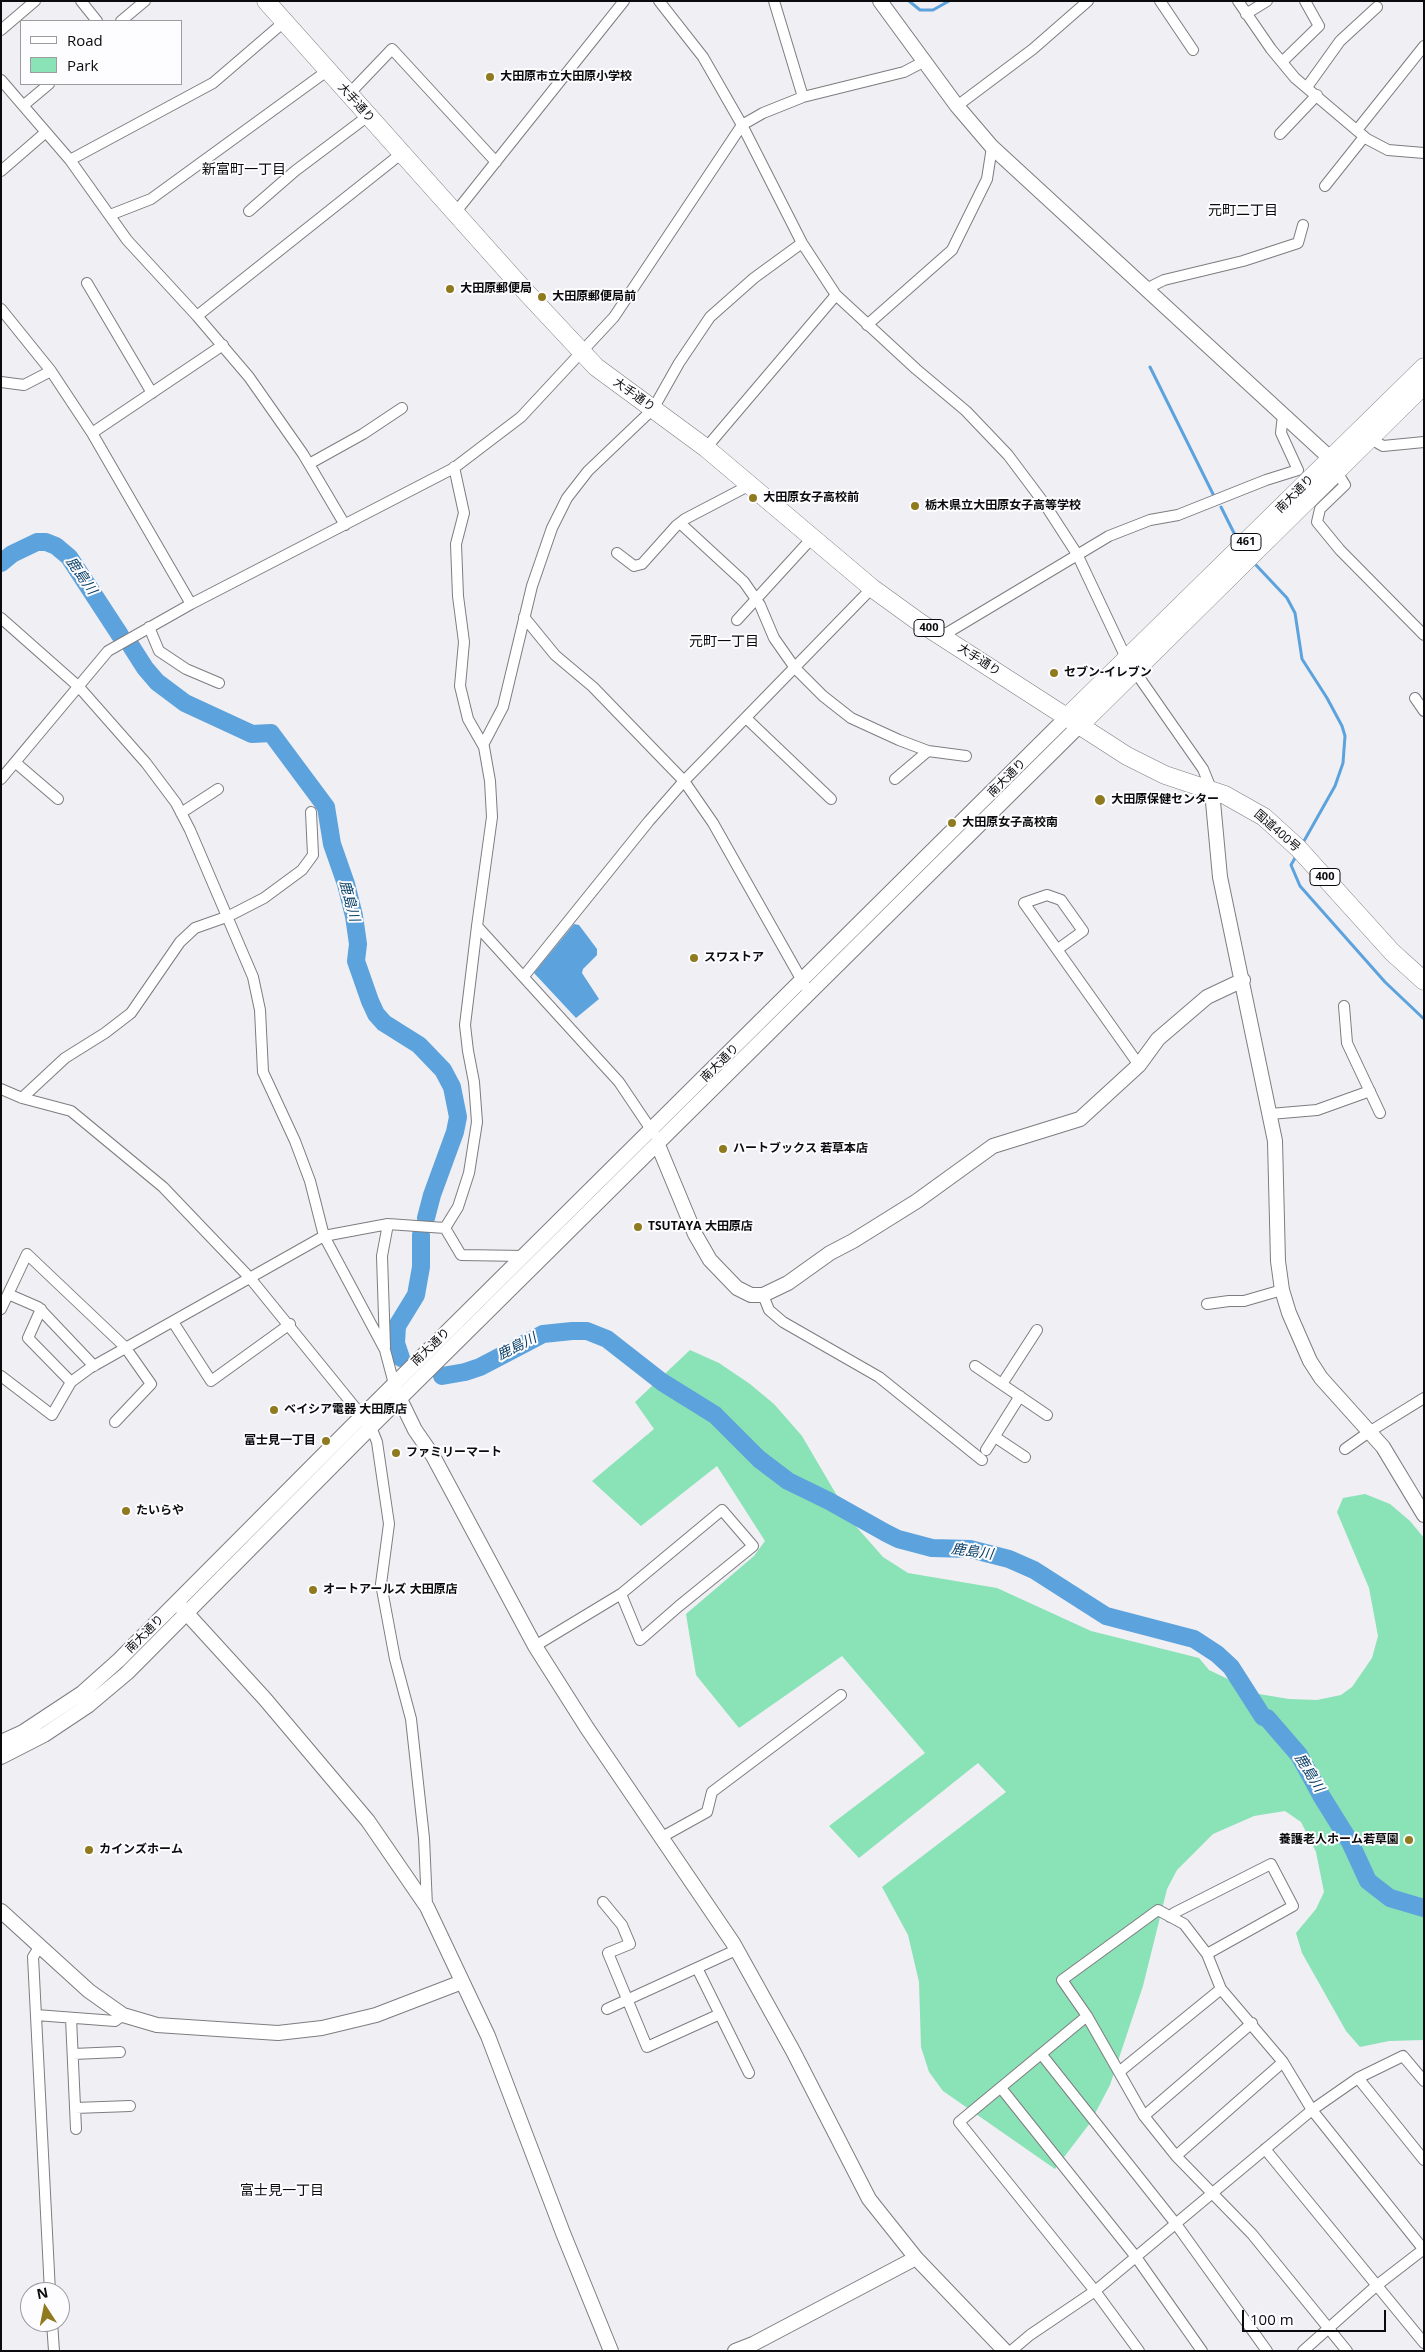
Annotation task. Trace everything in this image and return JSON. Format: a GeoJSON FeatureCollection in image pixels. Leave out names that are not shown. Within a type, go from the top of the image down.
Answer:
{"type":"FeatureCollection","features":[{"type":"Feature","properties":{"kind":"highway","name":"大手通り"},"geometry":{"type":"LineString","coordinates":[[266,1],[581,353],[610,377],[706,448],[872,588],[942,636],[1074,721]]}},
{"type":"Feature","properties":{"kind":"highway","name":"南大通り"},"geometry":{"type":"LineString","coordinates":[[1074,721],[1334,465],[1424,366]]}},
{"type":"Feature","properties":{"kind":"highway","name":"南大通り"},"geometry":{"type":"LineString","coordinates":[[1334,465],[1369,438],[1424,385]]}},
{"type":"Feature","properties":{"kind":"highway","name":"国道400号"},"geometry":{"type":"LineString","coordinates":[[1074,721],[1127,756],[1152,768],[1238,801],[1280,829],[1392,952],[1424,981]]}},
{"type":"Feature","properties":{"kind":"street"},"geometry":{"type":"LineString","coordinates":[[1,30],[35,1]]}},
{"type":"Feature","properties":{"kind":"street"},"geometry":{"type":"LineString","coordinates":[[81,1],[96,20]]}},
{"type":"Feature","properties":{"kind":"street"},"geometry":{"type":"LineString","coordinates":[[122,20],[146,1]]}},
{"type":"Feature","properties":{"kind":"street"},"geometry":{"type":"LineString","coordinates":[[456,213],[624,1]]}},
{"type":"Feature","properties":{"kind":"street"},"geometry":{"type":"LineString","coordinates":[[659,1],[703,57],[742,125],[802,243],[836,295],[867,325],[966,411],[1008,454],[1044,503],[1077,554],[1131,666],[1203,769],[1212,791],[1220,876],[1243,980],[1276,1150],[1278,1261],[1282,1290],[1292,1321],[1310,1361],[1321,1378],[1383,1448],[1424,1515]]}},
{"type":"Feature","properties":{"kind":"street"},"geometry":{"type":"LineString","coordinates":[[774,1],[803,98]]}},
{"type":"Feature","properties":{"kind":"street"},"geometry":{"type":"LineString","coordinates":[[880,1],[957,106],[992,147],[1283,415],[1334,465],[1345,485],[1320,509],[1317,522],[1340,550],[1424,635]]}},
{"type":"Feature","properties":{"kind":"street"},"geometry":{"type":"LineString","coordinates":[[957,106],[1033,49],[1088,1]]}},
{"type":"Feature","properties":{"kind":"street"},"geometry":{"type":"LineString","coordinates":[[1160,1],[1193,50]]}},
{"type":"Feature","properties":{"kind":"street"},"geometry":{"type":"LineString","coordinates":[[1238,1],[1295,78],[1360,133],[1388,150],[1424,153]]}},
{"type":"Feature","properties":{"kind":"street"},"geometry":{"type":"LineString","coordinates":[[1246,14],[1267,1]]}},
{"type":"Feature","properties":{"kind":"street"},"geometry":{"type":"LineString","coordinates":[[1282,62],[1319,26],[1305,1]]}},
{"type":"Feature","properties":{"kind":"street"},"geometry":{"type":"LineString","coordinates":[[1307,87],[1340,41],[1376,8]]}},
{"type":"Feature","properties":{"kind":"street"},"geometry":{"type":"LineString","coordinates":[[70,160],[213,83],[284,22]]}},
{"type":"Feature","properties":{"kind":"street"},"geometry":{"type":"LineString","coordinates":[[1325,186],[1360,133],[1424,46]]}},
{"type":"Feature","properties":{"kind":"street"},"geometry":{"type":"LineString","coordinates":[[349,94],[392,49],[496,162]]}},
{"type":"Feature","properties":{"kind":"street"},"geometry":{"type":"LineString","coordinates":[[1,779],[108,651],[191,604],[454,467],[520,416],[614,317],[742,125],[764,113],[803,98],[904,72],[925,61]]}},
{"type":"Feature","properties":{"kind":"street"},"geometry":{"type":"LineString","coordinates":[[110,214],[151,199],[327,71]]}},
{"type":"Feature","properties":{"kind":"street"},"geometry":{"type":"LineString","coordinates":[[1,80],[70,160],[127,240],[223,345],[271,406],[309,464],[345,525]]}},
{"type":"Feature","properties":{"kind":"street"},"geometry":{"type":"LineString","coordinates":[[24,105],[47,85]]}},
{"type":"Feature","properties":{"kind":"street"},"geometry":{"type":"LineString","coordinates":[[1280,134],[1317,95]]}},
{"type":"Feature","properties":{"kind":"street"},"geometry":{"type":"LineString","coordinates":[[249,211],[295,171],[368,116]]}},
{"type":"Feature","properties":{"kind":"street"},"geometry":{"type":"LineString","coordinates":[[1,171],[46,132]]}},
{"type":"Feature","properties":{"kind":"street"},"geometry":{"type":"LineString","coordinates":[[867,325],[952,250],[987,179],[992,147]]}},
{"type":"Feature","properties":{"kind":"street"},"geometry":{"type":"LineString","coordinates":[[197,316],[402,153]]}},
{"type":"Feature","properties":{"kind":"street"},"geometry":{"type":"LineString","coordinates":[[1146,288],[1164,280],[1243,261],[1298,243],[1303,225]]}},
{"type":"Feature","properties":{"kind":"street"},"geometry":{"type":"LineString","coordinates":[[483,745],[503,707],[532,586],[552,528],[567,498],[588,471],[652,408],[710,317],[754,278],[802,243]]}},
{"type":"Feature","properties":{"kind":"street"},"geometry":{"type":"LineString","coordinates":[[87,284],[152,392]]}},
{"type":"Feature","properties":{"kind":"street"},"geometry":{"type":"LineString","coordinates":[[706,448],[836,295]]}},
{"type":"Feature","properties":{"kind":"street"},"geometry":{"type":"LineString","coordinates":[[1,309],[51,371],[92,432],[191,604]]}},
{"type":"Feature","properties":{"kind":"street"},"geometry":{"type":"LineString","coordinates":[[92,432],[223,345]]}},
{"type":"Feature","properties":{"kind":"street"},"geometry":{"type":"LineString","coordinates":[[1,382],[24,385],[51,371]]}},
{"type":"Feature","properties":{"kind":"street"},"geometry":{"type":"LineString","coordinates":[[309,464],[363,434],[402,408]]}},
{"type":"Feature","properties":{"kind":"street"},"geometry":{"type":"LineString","coordinates":[[942,636],[1109,536],[1150,520],[1178,515],[1266,480],[1298,470],[1281,433],[1283,415]]}},
{"type":"Feature","properties":{"kind":"street"},"geometry":{"type":"LineString","coordinates":[[1369,438],[1383,446],[1424,442]]}},
{"type":"Feature","properties":{"kind":"street"},"geometry":{"type":"LineString","coordinates":[[445,1228],[458,1207],[469,1173],[477,1122],[474,1082],[465,1025],[492,817],[490,782],[483,745],[468,719],[460,686],[464,642],[458,596],[456,544],[464,513],[454,467]]}},
{"type":"Feature","properties":{"kind":"street"},"geometry":{"type":"LineString","coordinates":[[617,553],[634,566],[642,564],[680,523],[750,485]]}},
{"type":"Feature","properties":{"kind":"street"},"geometry":{"type":"LineString","coordinates":[[680,523],[744,582],[756,598],[774,638],[795,668],[823,696],[851,718],[928,751],[966,756]]}},
{"type":"Feature","properties":{"kind":"street"},"geometry":{"type":"LineString","coordinates":[[737,620],[812,538]]}},
{"type":"Feature","properties":{"kind":"street"},"geometry":{"type":"LineString","coordinates":[[524,976],[649,821],[684,781],[872,588]]}},
{"type":"Feature","properties":{"kind":"street"},"geometry":{"type":"LineString","coordinates":[[524,617],[556,655],[593,687],[684,781],[713,823],[805,988]]}},
{"type":"Feature","properties":{"kind":"street"},"geometry":{"type":"LineString","coordinates":[[1,618],[79,687],[146,763],[181,813],[228,916],[253,977],[260,1010],[263,1072],[295,1141],[310,1181],[324,1236],[385,1350]]}},
{"type":"Feature","properties":{"kind":"street"},"geometry":{"type":"LineString","coordinates":[[149,627],[159,651],[186,669],[219,684]]}},
{"type":"Feature","properties":{"kind":"street"},"geometry":{"type":"LineString","coordinates":[[1415,698],[1424,711]]}},
{"type":"Feature","properties":{"kind":"street"},"geometry":{"type":"LineString","coordinates":[[746,718],[831,800]]}},
{"type":"Feature","properties":{"kind":"street","name":"南大通り"},"geometry":{"type":"LineString","coordinates":[[1,1757],[44,1735],[90,1705],[127,1673],[182,1608],[362,1416],[652,1130],[805,988],[1074,721]]}},
{"type":"Feature","properties":{"kind":"street"},"geometry":{"type":"LineString","coordinates":[[895,780],[928,751]]}},
{"type":"Feature","properties":{"kind":"street"},"geometry":{"type":"LineString","coordinates":[[16,763],[58,799]]}},
{"type":"Feature","properties":{"kind":"street"},"geometry":{"type":"LineString","coordinates":[[181,813],[218,789]]}},
{"type":"Feature","properties":{"kind":"street"},"geometry":{"type":"LineString","coordinates":[[22,1098],[65,1058],[105,1034],[131,1013],[180,942],[195,928],[228,916],[264,898],[302,870],[312,855],[311,812]]}},
{"type":"Feature","properties":{"kind":"street"},"geometry":{"type":"LineString","coordinates":[[1058,949],[1083,931],[1061,900],[1047,895],[1024,903],[1139,1065]]}},
{"type":"Feature","properties":{"kind":"street"},"geometry":{"type":"LineString","coordinates":[[477,926],[619,1082],[652,1130],[695,1234],[710,1260],[737,1288],[751,1295],[763,1295],[788,1283],[830,1252],[854,1241],[917,1201],[993,1146],[1080,1119],[1139,1065],[1158,1039],[1207,997],[1243,980]]}},
{"type":"Feature","properties":{"kind":"street","name":"南大通り"},"geometry":{"type":"LineString","coordinates":[[1,1742],[23,1732],[82,1693],[182,1608],[400,1400],[658,1145],[805,988]]}},
{"type":"Feature","properties":{"kind":"street"},"geometry":{"type":"LineString","coordinates":[[1344,1006],[1346,1043],[1380,1113]]}},
{"type":"Feature","properties":{"kind":"street"},"geometry":{"type":"LineString","coordinates":[[1,1089],[22,1098],[71,1111],[94,1128],[163,1187],[250,1278],[290,1324],[371,1428],[376,1442],[389,1524],[381,1584],[395,1659],[410,1719],[424,1838],[427,1907]]}},
{"type":"Feature","properties":{"kind":"street"},"geometry":{"type":"LineString","coordinates":[[1270,1114],[1317,1110],[1370,1091]]}},
{"type":"Feature","properties":{"kind":"street"},"geometry":{"type":"LineString","coordinates":[[1,1376],[52,1415],[71,1382],[94,1366],[324,1236],[388,1224],[445,1228]]}},
{"type":"Feature","properties":{"kind":"street"},"geometry":{"type":"LineString","coordinates":[[388,1224],[382,1256],[385,1350],[394,1384],[415,1430],[433,1456],[536,1646],[587,1728],[662,1837],[736,1950],[793,2051],[870,2199],[916,2258],[1004,2351]]}},
{"type":"Feature","properties":{"kind":"street"},"geometry":{"type":"LineString","coordinates":[[445,1228],[461,1255],[525,1256]]}},
{"type":"Feature","properties":{"kind":"street"},"geometry":{"type":"LineString","coordinates":[[1,1309],[27,1254],[125,1347],[151,1384],[115,1422]]}},
{"type":"Feature","properties":{"kind":"street"},"geometry":{"type":"LineString","coordinates":[[1207,1304],[1229,1300],[1244,1301],[1282,1290]]}},
{"type":"Feature","properties":{"kind":"street"},"geometry":{"type":"LineString","coordinates":[[8,1294],[41,1309],[94,1366]]}},
{"type":"Feature","properties":{"kind":"street"},"geometry":{"type":"LineString","coordinates":[[763,1295],[769,1310],[783,1322],[880,1377],[984,1455],[1020,1396]]}},
{"type":"Feature","properties":{"kind":"street"},"geometry":{"type":"LineString","coordinates":[[41,1309],[28,1338],[71,1382]]}},
{"type":"Feature","properties":{"kind":"street"},"geometry":{"type":"LineString","coordinates":[[173,1322],[211,1381],[290,1324]]}},
{"type":"Feature","properties":{"kind":"street"},"geometry":{"type":"LineString","coordinates":[[1002,1384],[1037,1330]]}},
{"type":"Feature","properties":{"kind":"street"},"geometry":{"type":"LineString","coordinates":[[975,1366],[1047,1416]]}},
{"type":"Feature","properties":{"kind":"street"},"geometry":{"type":"LineString","coordinates":[[1345,1449],[1424,1398]]}},
{"type":"Feature","properties":{"kind":"street"},"geometry":{"type":"LineString","coordinates":[[994,1437],[1025,1458]]}},
{"type":"Feature","properties":{"kind":"street"},"geometry":{"type":"LineString","coordinates":[[536,1646],[621,1594],[722,1510],[753,1546],[640,1640],[621,1594]]}},
{"type":"Feature","properties":{"kind":"street"},"geometry":{"type":"LineString","coordinates":[[182,1608],[265,1699],[368,1821],[427,1907],[488,2036],[563,2233],[611,2351]]}},
{"type":"Feature","properties":{"kind":"street"},"geometry":{"type":"LineString","coordinates":[[662,1837],[707,1812],[712,1792],[842,1695]]}},
{"type":"Feature","properties":{"kind":"street"},"geometry":{"type":"LineString","coordinates":[[1170,1918],[1174,1914],[1270,1864],[1293,1906],[1207,1954]]}},
{"type":"Feature","properties":{"kind":"street"},"geometry":{"type":"LineString","coordinates":[[603,1902],[622,1925],[630,1944],[608,1953],[647,2048],[720,2014]]}},
{"type":"Feature","properties":{"kind":"street"},"geometry":{"type":"LineString","coordinates":[[1303,2351],[1329,2329],[1376,2286],[1424,2250],[1312,2110],[1284,2062],[1221,1989],[1207,1954],[1184,1924],[1158,1910],[1062,1980],[1087,2016],[1144,2116],[1176,2156],[1252,2234],[1329,2329],[1347,2351]]}},
{"type":"Feature","properties":{"kind":"street"},"geometry":{"type":"LineString","coordinates":[[1,1911],[89,1991],[123,2015],[157,2025],[278,2033],[322,2028],[376,2015],[462,1982]]}},
{"type":"Feature","properties":{"kind":"street"},"geometry":{"type":"LineString","coordinates":[[40,1946],[33,1957],[49,2282]]}},
{"type":"Feature","properties":{"kind":"street"},"geometry":{"type":"LineString","coordinates":[[607,2009],[736,1950]]}},
{"type":"Feature","properties":{"kind":"street"},"geometry":{"type":"LineString","coordinates":[[697,1968],[749,2074]]}},
{"type":"Feature","properties":{"kind":"street"},"geometry":{"type":"LineString","coordinates":[[1119,2072],[1221,1989]]}},
{"type":"Feature","properties":{"kind":"street"},"geometry":{"type":"LineString","coordinates":[[36,2015],[115,2021],[123,2015]]}},
{"type":"Feature","properties":{"kind":"street"},"geometry":{"type":"LineString","coordinates":[[1087,2016],[959,2122],[1095,2292],[1139,2351]]}},
{"type":"Feature","properties":{"kind":"street"},"geometry":{"type":"LineString","coordinates":[[71,2018],[76,2129]]}},
{"type":"Feature","properties":{"kind":"street"},"geometry":{"type":"LineString","coordinates":[[1144,2116],[1252,2023]]}},
{"type":"Feature","properties":{"kind":"street"},"geometry":{"type":"LineString","coordinates":[[73,2054],[120,2052]]}},
{"type":"Feature","properties":{"kind":"street"},"geometry":{"type":"LineString","coordinates":[[1042,2055],[1176,2224],[1267,2351]]}},
{"type":"Feature","properties":{"kind":"street"},"geometry":{"type":"LineString","coordinates":[[1011,2351],[1030,2335],[1095,2292],[1312,2110],[1358,2078],[1403,2056],[1424,2081]]}},
{"type":"Feature","properties":{"kind":"street"},"geometry":{"type":"LineString","coordinates":[[1176,2156],[1284,2062]]}},
{"type":"Feature","properties":{"kind":"street"},"geometry":{"type":"LineString","coordinates":[[1358,2078],[1424,2160]]}},
{"type":"Feature","properties":{"kind":"street"},"geometry":{"type":"LineString","coordinates":[[1001,2088],[1136,2256],[1202,2351]]}},
{"type":"Feature","properties":{"kind":"street"},"geometry":{"type":"LineString","coordinates":[[75,2108],[130,2106]]}},
{"type":"Feature","properties":{"kind":"street"},"geometry":{"type":"LineString","coordinates":[[1265,2149],[1424,2343]]}},
{"type":"Feature","properties":{"kind":"street"},"geometry":{"type":"LineString","coordinates":[[735,2351],[753,2344],[916,2258]]}},
{"type":"Feature","properties":{"kind":"street"},"geometry":{"type":"LineString","coordinates":[[53,2332],[54,2351]]}},
{"type":"Feature","properties":{"kind":"green space"},"geometry":{"type":"Polygon","coordinates":[[[690,1350],[719,1363],[750,1384],[774,1404],[802,1436],[853,1523],[883,1557],[908,1573],[997,1588],[1091,1631],[1199,1658],[1209,1670],[1259,1694],[1289,1699],[1317,1700],[1341,1695],[1352,1687],[1372,1658],[1378,1636],[1369,1588],[1337,1512],[1343,1498],[1365,1494],[1390,1504],[1410,1521],[1424,1538],[1424,2040],[1389,2041],[1360,2047],[1346,2031],[1302,1953],[1296,1933],[1316,1909],[1324,1892],[1316,1852],[1301,1822],[1285,1811],[1254,1816],[1213,1834],[1177,1870],[1167,1889],[1143,1986],[1110,2085],[1090,2123],[1055,2169],[943,2091],[929,2072],[921,2047],[919,1982],[908,1935],[882,1887],[1006,1792],[978,1763],[859,1858],[829,1826],[925,1753],[842,1656],[739,1728],[696,1675],[686,1614],[754,1556],[765,1541],[717,1466],[641,1526],[592,1481],[654,1429],[635,1402],[690,1350]]]}},
{"type":"Feature","properties":{"kind":"water"},"geometry":{"type":"Polygon","coordinates":[[[574,924],[579,925],[597,949],[597,955],[583,969],[582,973],[599,999],[576,1018],[534,973],[574,924]]]}},
{"type":"Feature","properties":{"kind":"waterway"},"geometry":{"type":"LineString","coordinates":[[909,1],[920,10],[933,10],[949,1]]}},
{"type":"Feature","properties":{"kind":"waterway"},"geometry":{"type":"LineString","coordinates":[[1150,367],[1213,494]]}},
{"type":"Feature","properties":{"kind":"waterway"},"geometry":{"type":"LineString","coordinates":[[1221,507],[1237,539]]}},
{"type":"Feature","properties":{"kind":"waterway","name":"鹿島川"},"geometry":{"type":"LineString","coordinates":[[1,563],[12,554],[37,542],[46,542],[56,546],[69,557],[120,635]]}},
{"type":"Feature","properties":{"kind":"waterway"},"geometry":{"type":"LineString","coordinates":[[1256,565],[1287,598],[1295,613],[1302,659],[1327,698],[1342,726],[1345,736],[1343,763],[1335,786],[1304,841]]}},
{"type":"Feature","properties":{"kind":"waterway","name":"鹿島川"},"geometry":{"type":"LineString","coordinates":[[131,646],[145,668],[157,682],[185,703],[252,734],[271,733],[326,807],[332,844],[346,884],[354,916],[358,944],[356,961],[370,1001],[376,1014],[384,1023],[419,1045],[443,1070],[452,1087],[458,1117],[455,1132],[432,1195],[426,1218]]}},
{"type":"Feature","properties":{"kind":"waterway"},"geometry":{"type":"LineString","coordinates":[[1295,858],[1291,865],[1300,886],[1385,982],[1424,1019]]}},
{"type":"Feature","properties":{"kind":"waterway","name":"鹿島川"},"geometry":{"type":"LineString","coordinates":[[401,1358],[396,1343],[397,1326],[416,1295],[421,1267],[421,1235]]}},
{"type":"Feature","properties":{"kind":"waterway","name":"鹿島川"},"geometry":{"type":"LineString","coordinates":[[442,1376],[480,1367],[543,1334],[587,1331],[607,1339],[662,1382],[715,1415],[759,1459],[788,1481],[829,1501],[886,1533],[898,1539],[932,1548],[970,1549],[1009,1559],[1034,1570],[1106,1616],[1194,1639],[1217,1654],[1231,1667],[1263,1717],[1267,1718],[1299,1755],[1350,1842],[1368,1881],[1390,1898],[1424,1908]]}},
{"type":"Feature","properties":{"kind":"place","name":"大田原市立大田原小学校"},"geometry":{"type":"Point","coordinates":[490,77]}},
{"type":"Feature","properties":{"kind":"place","name":"大田原郵便局"},"geometry":{"type":"Point","coordinates":[450,289]}},
{"type":"Feature","properties":{"kind":"place","name":"大田原郵便局前"},"geometry":{"type":"Point","coordinates":[542,297]}},
{"type":"Feature","properties":{"kind":"place","name":"大田原女子高校前"},"geometry":{"type":"Point","coordinates":[753,498]}},
{"type":"Feature","properties":{"kind":"place","name":"栃木県立大田原女子高等学校"},"geometry":{"type":"Point","coordinates":[915,506]}},
{"type":"Feature","properties":{"kind":"place","name":"セブン-イレブン"},"geometry":{"type":"Point","coordinates":[1054,673]}},
{"type":"Feature","properties":{"kind":"place","name":"大田原保健センター"},"geometry":{"type":"Point","coordinates":[1100,800]}},
{"type":"Feature","properties":{"kind":"place","name":"大田原女子高校南"},"geometry":{"type":"Point","coordinates":[952,823]}},
{"type":"Feature","properties":{"kind":"place","name":"スワストア"},"geometry":{"type":"Point","coordinates":[694,958]}},
{"type":"Feature","properties":{"kind":"place","name":"ハートブックス 若草本店"},"geometry":{"type":"Point","coordinates":[723,1149]}},
{"type":"Feature","properties":{"kind":"place","name":"TSUTAYA 大田原店"},"geometry":{"type":"Point","coordinates":[638,1227]}},
{"type":"Feature","properties":{"kind":"place","name":"ベイシア電器 大田原店"},"geometry":{"type":"Point","coordinates":[274,1410]}},
{"type":"Feature","properties":{"kind":"place","name":"富士見一丁目"},"geometry":{"type":"Point","coordinates":[326,1441]}},
{"type":"Feature","properties":{"kind":"place","name":"ファミリーマート"},"geometry":{"type":"Point","coordinates":[396,1453]}},
{"type":"Feature","properties":{"kind":"place","name":"たいらや"},"geometry":{"type":"Point","coordinates":[126,1511]}},
{"type":"Feature","properties":{"kind":"place","name":"オートアールズ 大田原店"},"geometry":{"type":"Point","coordinates":[313,1590]}},
{"type":"Feature","properties":{"kind":"place","name":"養護老人ホーム若草園"},"geometry":{"type":"Point","coordinates":[1409,1840]}},
{"type":"Feature","properties":{"kind":"place","name":"カインズホーム"},"geometry":{"type":"Point","coordinates":[89,1850]}},
{"type":"Feature","properties":{"kind":"district","name":"新富町一丁目"},"geometry":{"type":"Point","coordinates":[244,170]}},
{"type":"Feature","properties":{"kind":"district","name":"元町二丁目"},"geometry":{"type":"Point","coordinates":[1243,211]}},
{"type":"Feature","properties":{"kind":"district","name":"元町一丁目"},"geometry":{"type":"Point","coordinates":[724,642]}},
{"type":"Feature","properties":{"kind":"district","name":"富士見一丁目"},"geometry":{"type":"Point","coordinates":[282,2191]}}]}
